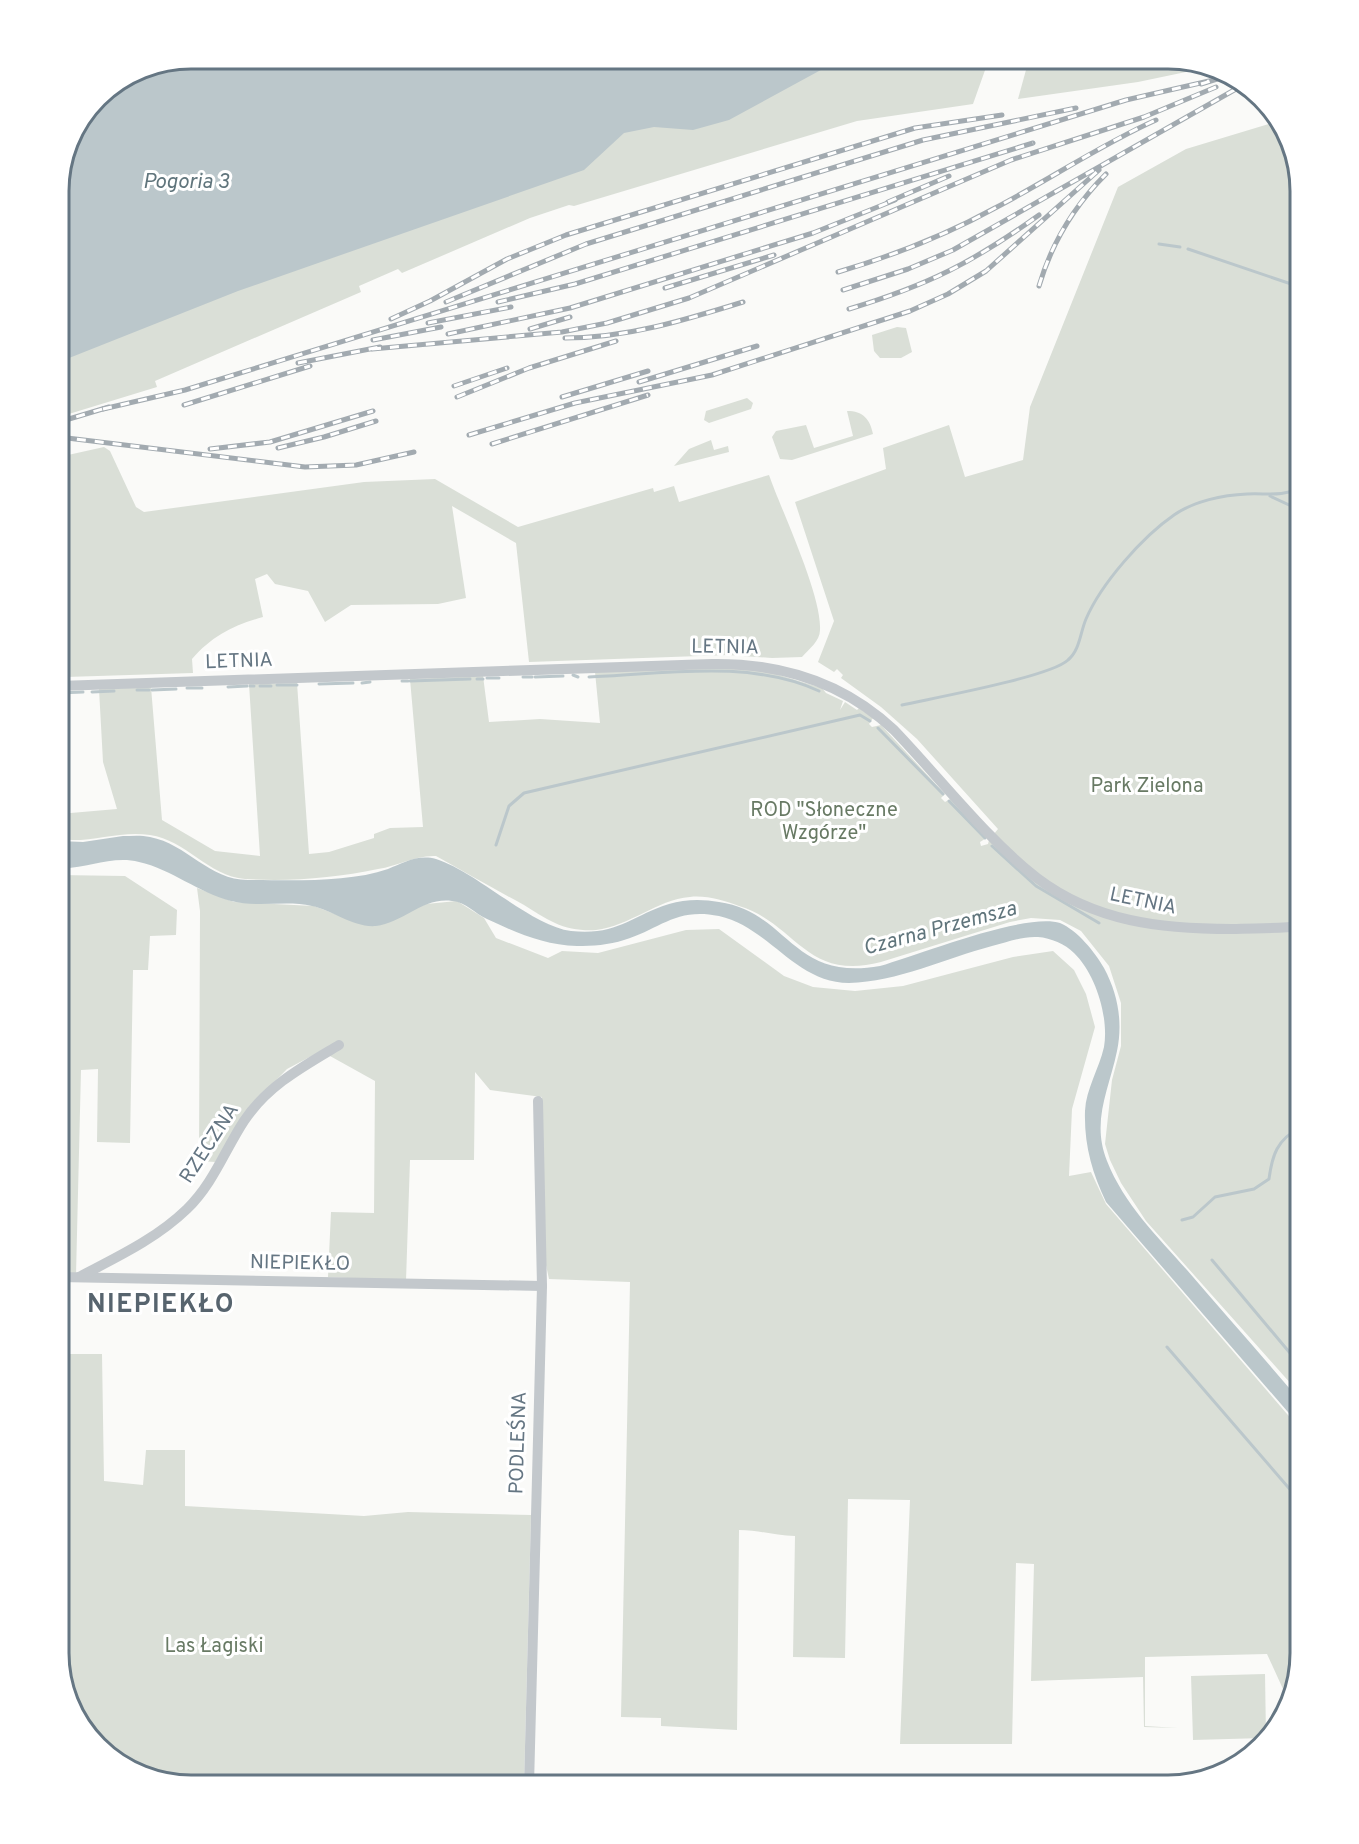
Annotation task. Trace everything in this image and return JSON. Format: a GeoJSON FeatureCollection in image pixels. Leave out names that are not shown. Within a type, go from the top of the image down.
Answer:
{"type":"FeatureCollection","features":[{"type":"Feature","properties":{"kind":"street","name":"LETNIA"},"geometry":{"type":"LineString","coordinates":[[69,686],[722,664],[778,668],[834,688],[872,711],[901,738],[1017,860],[1047,885],[1077,902],[1114,917],[1161,927],[1290,927]]}},
{"type":"Feature","properties":{"kind":"street","name":"RZECZNA"},"geometry":{"type":"LineString","coordinates":[[77,1278],[173,1222],[202,1190],[253,1109],[294,1070],[339,1045]]}},
{"type":"Feature","properties":{"kind":"street","name":"PODLEŚNA"},"geometry":{"type":"LineString","coordinates":[[529,1775],[542,1286],[538,1101]]}},
{"type":"Feature","properties":{"kind":"street","name":"NIEPIEKŁO"},"geometry":{"type":"LineString","coordinates":[[69,1278],[542,1286]]}},
{"type":"Feature","properties":{"kind":"green space","name":"Pogoria 3"},"geometry":{"type":"Polygon","coordinates":[[[191,69],[985,69],[973,104],[857,121],[530,218],[402,273],[398,269],[359,286],[361,292],[155,381],[157,387],[69,414],[69,183],[71,167],[85,130],[99,111],[123,90],[144,78],[167,71],[191,69]]]}},
{"type":"Feature","properties":{"kind":"green space"},"geometry":{"type":"Polygon","coordinates":[[[1026,69],[1176,69],[1190,71],[1138,82],[1018,99],[1026,69]]]}},
{"type":"Feature","properties":{"kind":"green space"},"geometry":{"type":"Polygon","coordinates":[[[1270,124],[1281,144],[1289,175],[1290,1383],[1146,1221],[1121,1183],[1105,1144],[1112,1080],[1121,1046],[1121,1003],[1109,966],[1081,931],[1060,920],[1031,918],[1010,922],[881,962],[856,966],[835,964],[818,958],[758,914],[722,900],[696,897],[678,899],[608,928],[580,930],[551,921],[436,856],[421,857],[385,868],[345,875],[312,879],[262,880],[245,879],[220,872],[175,844],[150,835],[127,834],[69,840],[69,813],[117,809],[103,762],[99,689],[151,687],[162,820],[215,851],[260,856],[249,684],[297,683],[309,854],[329,852],[374,838],[374,834],[390,828],[423,827],[410,679],[483,676],[489,722],[540,719],[600,723],[595,672],[725,668],[763,670],[822,688],[826,693],[843,701],[840,710],[845,702],[857,710],[859,708],[873,718],[869,724],[872,727],[881,725],[945,794],[941,798],[945,802],[952,798],[988,837],[980,842],[981,846],[988,844],[998,829],[917,739],[881,707],[841,678],[843,675],[837,669],[834,672],[818,662],[834,621],[795,502],[886,469],[883,448],[949,425],[965,477],[1023,460],[1030,407],[1118,187],[1186,149],[1270,124]]]}},
{"type":"Feature","properties":{"kind":"green space"},"geometry":{"type":"Polygon","coordinates":[[[897,327],[906,328],[912,352],[901,358],[880,358],[874,351],[872,335],[897,327]]]}},
{"type":"Feature","properties":{"kind":"green space"},"geometry":{"type":"Polygon","coordinates":[[[747,398],[753,403],[751,409],[709,423],[704,420],[706,411],[747,398]]]}},
{"type":"Feature","properties":{"kind":"green space"},"geometry":{"type":"Polygon","coordinates":[[[847,411],[857,412],[865,417],[873,434],[792,460],[780,459],[772,437],[776,431],[806,425],[814,448],[853,436],[847,411]]]}},
{"type":"Feature","properties":{"kind":"green space"},"geometry":{"type":"Polygon","coordinates":[[[711,440],[714,450],[728,446],[729,452],[674,466],[689,449],[711,440]]]}},
{"type":"Feature","properties":{"kind":"green space"},"geometry":{"type":"Polygon","coordinates":[[[104,447],[110,451],[136,507],[144,512],[364,482],[435,479],[518,527],[653,488],[654,492],[674,486],[679,502],[769,475],[815,596],[820,634],[814,645],[802,657],[772,658],[728,655],[529,662],[516,543],[452,506],[466,598],[438,604],[351,605],[325,622],[308,591],[275,584],[267,574],[255,579],[263,617],[233,628],[207,644],[192,659],[193,673],[69,677],[69,455],[104,447]]]}},
{"type":"Feature","properties":{"kind":"green space"},"geometry":{"type":"Polygon","coordinates":[[[69,875],[125,876],[177,910],[176,935],[150,936],[148,970],[133,970],[130,1143],[97,1142],[98,1069],[81,1070],[76,1275],[69,1275],[69,875]]]}},
{"type":"Feature","properties":{"kind":"green space"},"geometry":{"type":"Polygon","coordinates":[[[197,888],[234,902],[314,906],[375,926],[426,904],[457,901],[484,918],[496,938],[548,958],[562,951],[598,953],[686,930],[719,929],[784,976],[813,987],[855,991],[903,986],[1013,957],[1053,951],[1074,970],[1086,994],[1095,1027],[1072,1109],[1069,1176],[1091,1172],[1106,1204],[1290,1417],[1290,1653],[1284,1691],[1267,1654],[1145,1657],[1145,1726],[1178,1728],[1144,1727],[1143,1677],[1031,1681],[1034,1564],[1016,1563],[1012,1744],[900,1744],[910,1500],[848,1499],[845,1658],[793,1657],[795,1536],[739,1530],[737,1730],[661,1726],[661,1718],[621,1717],[630,1282],[549,1279],[544,1256],[542,1097],[490,1090],[475,1072],[474,1160],[410,1160],[406,1281],[328,1277],[331,1212],[374,1213],[375,1081],[321,1051],[287,1069],[258,1099],[215,1162],[199,1161],[200,911],[197,888]]]}},
{"type":"Feature","properties":{"kind":"green space","name":"Las Łagiski"},"geometry":{"type":"Polygon","coordinates":[[[69,1354],[102,1354],[104,1481],[143,1485],[146,1450],[185,1450],[185,1506],[364,1516],[408,1512],[531,1515],[524,1775],[183,1775],[167,1773],[130,1759],[117,1750],[94,1727],[78,1700],[73,1685],[69,1653],[69,1354]]]}},
{"type":"Feature","properties":{"kind":"green space"},"geometry":{"type":"Polygon","coordinates":[[[1265,1674],[1266,1726],[1255,1738],[1193,1740],[1191,1676],[1265,1674]]]}},
{"type":"Feature","properties":{"kind":"water","name":"Pogoria 3"},"geometry":{"type":"Polygon","coordinates":[[[191,69],[823,69],[729,120],[693,130],[654,127],[624,133],[584,170],[238,291],[69,358],[69,183],[75,152],[85,130],[99,111],[123,90],[144,78],[167,71],[191,69]]]}},
{"type":"Feature","properties":{"kind":"water"},"geometry":{"type":"Polygon","coordinates":[[[123,836],[147,836],[175,847],[221,874],[248,880],[355,877],[388,869],[417,858],[436,859],[469,875],[539,919],[555,927],[571,931],[600,931],[675,902],[707,900],[742,908],[761,918],[808,955],[827,964],[850,968],[880,966],[998,929],[1044,921],[1060,923],[1079,936],[1096,955],[1109,978],[1116,998],[1119,1040],[1101,1119],[1103,1146],[1114,1177],[1142,1219],[1290,1389],[1290,1414],[1106,1202],[1090,1158],[1085,1123],[1088,1095],[1104,1047],[1103,1010],[1089,972],[1074,953],[1062,944],[1043,938],[1021,938],[903,974],[867,982],[849,983],[830,981],[813,974],[797,965],[753,931],[719,916],[691,914],[669,920],[624,940],[589,946],[542,941],[483,917],[462,904],[452,901],[432,903],[386,924],[368,926],[302,904],[251,904],[231,901],[208,893],[151,865],[129,860],[69,868],[69,841],[83,842],[123,836]]]}},
{"type":"Feature","properties":{"kind":"waterway"},"geometry":{"type":"LineString","coordinates":[[1159,244],[1180,247]]}},
{"type":"Feature","properties":{"kind":"waterway"},"geometry":{"type":"LineString","coordinates":[[1188,249],[1290,284]]}},
{"type":"Feature","properties":{"kind":"waterway"},"geometry":{"type":"LineString","coordinates":[[902,705],[1016,680],[1057,667],[1072,656],[1093,605],[1112,577],[1136,548],[1162,524],[1190,506],[1219,497],[1290,492]]}},
{"type":"Feature","properties":{"kind":"waterway"},"geometry":{"type":"LineString","coordinates":[[1270,496],[1290,505]]}},
{"type":"Feature","properties":{"kind":"waterway"},"geometry":{"type":"LineString","coordinates":[[589,677],[706,671],[736,672],[792,681],[819,691]]}},
{"type":"Feature","properties":{"kind":"waterway"},"geometry":{"type":"LineString","coordinates":[[573,675],[578,677]]}},
{"type":"Feature","properties":{"kind":"waterway"},"geometry":{"type":"LineString","coordinates":[[535,677],[563,676]]}},
{"type":"Feature","properties":{"kind":"waterway"},"geometry":{"type":"LineString","coordinates":[[523,677],[532,677]]}},
{"type":"Feature","properties":{"kind":"waterway"},"geometry":{"type":"LineString","coordinates":[[487,678],[499,678]]}},
{"type":"Feature","properties":{"kind":"waterway"},"geometry":{"type":"LineString","coordinates":[[410,681],[470,679]]}},
{"type":"Feature","properties":{"kind":"waterway"},"geometry":{"type":"LineString","coordinates":[[477,679],[483,679]]}},
{"type":"Feature","properties":{"kind":"waterway"},"geometry":{"type":"LineString","coordinates":[[402,681],[408,681]]}},
{"type":"Feature","properties":{"kind":"waterway"},"geometry":{"type":"LineString","coordinates":[[362,683],[370,682]]}},
{"type":"Feature","properties":{"kind":"waterway"},"geometry":{"type":"LineString","coordinates":[[319,684],[353,683]]}},
{"type":"Feature","properties":{"kind":"waterway"},"geometry":{"type":"LineString","coordinates":[[277,685],[297,685]]}},
{"type":"Feature","properties":{"kind":"waterway"},"geometry":{"type":"LineString","coordinates":[[228,687],[247,686]]}},
{"type":"Feature","properties":{"kind":"waterway"},"geometry":{"type":"LineString","coordinates":[[260,686],[271,686]]}},
{"type":"Feature","properties":{"kind":"waterway"},"geometry":{"type":"LineString","coordinates":[[187,688],[202,688]]}},
{"type":"Feature","properties":{"kind":"waterway"},"geometry":{"type":"LineString","coordinates":[[152,690],[176,689]]}},
{"type":"Feature","properties":{"kind":"waterway"},"geometry":{"type":"LineString","coordinates":[[137,690],[149,690]]}},
{"type":"Feature","properties":{"kind":"waterway"},"geometry":{"type":"LineString","coordinates":[[92,692],[114,691]]}},
{"type":"Feature","properties":{"kind":"waterway"},"geometry":{"type":"LineString","coordinates":[[69,693],[83,692]]}},
{"type":"Feature","properties":{"kind":"waterway"},"geometry":{"type":"LineString","coordinates":[[496,845],[509,806],[524,793],[860,715],[870,721]]}},
{"type":"Feature","properties":{"kind":"waterway"},"geometry":{"type":"LineString","coordinates":[[878,728],[943,794]]}},
{"type":"Feature","properties":{"kind":"waterway"},"geometry":{"type":"LineString","coordinates":[[949,801],[985,838]]}},
{"type":"Feature","properties":{"kind":"waterway"},"geometry":{"type":"LineString","coordinates":[[992,846],[1036,886],[1099,923]]}},
{"type":"Feature","properties":{"kind":"waterway"},"geometry":{"type":"LineString","coordinates":[[1182,1220],[1193,1217],[1215,1197],[1254,1189],[1269,1179],[1277,1149],[1290,1134]]}},
{"type":"Feature","properties":{"kind":"waterway"},"geometry":{"type":"LineString","coordinates":[[1212,1260],[1290,1353]]}},
{"type":"Feature","properties":{"kind":"waterway"},"geometry":{"type":"LineString","coordinates":[[1167,1347],[1290,1489]]}},
{"type":"Feature","properties":{"kind":"railway"},"geometry":{"type":"LineString","coordinates":[[1201,84],[1217,79]]}},
{"type":"Feature","properties":{"kind":"railway"},"geometry":{"type":"LineString","coordinates":[[103,409],[185,390],[1126,100],[1209,81]]}},
{"type":"Feature","properties":{"kind":"railway"},"geometry":{"type":"LineString","coordinates":[[372,349],[562,332],[607,323],[689,298],[1011,160],[1144,117],[1216,87]]}},
{"type":"Feature","properties":{"kind":"railway"},"geometry":{"type":"LineString","coordinates":[[843,290],[908,269],[953,250],[1235,89]]}},
{"type":"Feature","properties":{"kind":"railway"},"geometry":{"type":"LineString","coordinates":[[446,302],[586,244],[923,140],[1076,108]]}},
{"type":"Feature","properties":{"kind":"railway"},"geometry":{"type":"LineString","coordinates":[[391,319],[430,301],[507,259],[566,235],[915,128],[1002,115]]}},
{"type":"Feature","properties":{"kind":"railway"},"geometry":{"type":"LineString","coordinates":[[838,272],[898,252],[976,218],[1115,140],[1156,120]]}},
{"type":"Feature","properties":{"kind":"railway"},"geometry":{"type":"LineString","coordinates":[[498,302],[575,284],[1033,143]]}},
{"type":"Feature","properties":{"kind":"railway"},"geometry":{"type":"LineString","coordinates":[[469,435],[575,403],[712,375],[910,311],[948,294],[986,271],[1099,170]]}},
{"type":"Feature","properties":{"kind":"railway"},"geometry":{"type":"LineString","coordinates":[[1039,286],[1050,254],[1065,225],[1094,186],[1106,174]]}},
{"type":"Feature","properties":{"kind":"railway"},"geometry":{"type":"LineString","coordinates":[[888,202],[949,176]]}},
{"type":"Feature","properties":{"kind":"railway"},"geometry":{"type":"LineString","coordinates":[[448,334],[570,308],[813,233],[895,200]]}},
{"type":"Feature","properties":{"kind":"railway"},"geometry":{"type":"LineString","coordinates":[[849,309],[903,291],[948,271],[992,247],[1039,215]]}},
{"type":"Feature","properties":{"kind":"railway"},"geometry":{"type":"LineString","coordinates":[[665,288],[774,255]]}},
{"type":"Feature","properties":{"kind":"railway"},"geometry":{"type":"LineString","coordinates":[[565,338],[633,331],[678,321],[743,302]]}},
{"type":"Feature","properties":{"kind":"railway"},"geometry":{"type":"LineString","coordinates":[[428,323],[511,307]]}},
{"type":"Feature","properties":{"kind":"railway"},"geometry":{"type":"LineString","coordinates":[[530,329],[570,317]]}},
{"type":"Feature","properties":{"kind":"railway"},"geometry":{"type":"LineString","coordinates":[[373,340],[441,327]]}},
{"type":"Feature","properties":{"kind":"railway"},"geometry":{"type":"LineString","coordinates":[[457,397],[529,368],[616,341]]}},
{"type":"Feature","properties":{"kind":"railway"},"geometry":{"type":"LineString","coordinates":[[639,382],[757,346]]}},
{"type":"Feature","properties":{"kind":"railway"},"geometry":{"type":"LineString","coordinates":[[298,363],[380,347]]}},
{"type":"Feature","properties":{"kind":"railway"},"geometry":{"type":"LineString","coordinates":[[184,405],[310,366]]}},
{"type":"Feature","properties":{"kind":"railway"},"geometry":{"type":"LineString","coordinates":[[454,386],[507,368]]}},
{"type":"Feature","properties":{"kind":"railway"},"geometry":{"type":"LineString","coordinates":[[562,397],[648,371]]}},
{"type":"Feature","properties":{"kind":"railway"},"geometry":{"type":"LineString","coordinates":[[492,444],[648,395]]}},
{"type":"Feature","properties":{"kind":"railway"},"geometry":{"type":"LineString","coordinates":[[69,419],[109,407]]}},
{"type":"Feature","properties":{"kind":"railway"},"geometry":{"type":"LineString","coordinates":[[210,449],[270,442],[373,411]]}},
{"type":"Feature","properties":{"kind":"railway"},"geometry":{"type":"LineString","coordinates":[[278,448],[376,421]]}},
{"type":"Feature","properties":{"kind":"railway"},"geometry":{"type":"LineString","coordinates":[[69,438],[305,467],[356,465],[414,452]]}},
{"type":"Feature","properties":{"kind":"district","name":"NIEPIEKŁO"},"geometry":{"type":"Point","coordinates":[161,1305]}},
{"type":"Feature","properties":{"kind":"park label","name":"Park Zielona"},"geometry":{"type":"Point","coordinates":[1147,787]}},
{"type":"Feature","properties":{"kind":"park label","name":"ROD \"Słoneczne Wzgórze\""},"geometry":{"type":"Point","coordinates":[824,822]}},
{"type":"Feature","properties":{"kind":"water label","name":"Czarna Przemsza"},"geometry":{"type":"Point","coordinates":[940,929]}}]}
